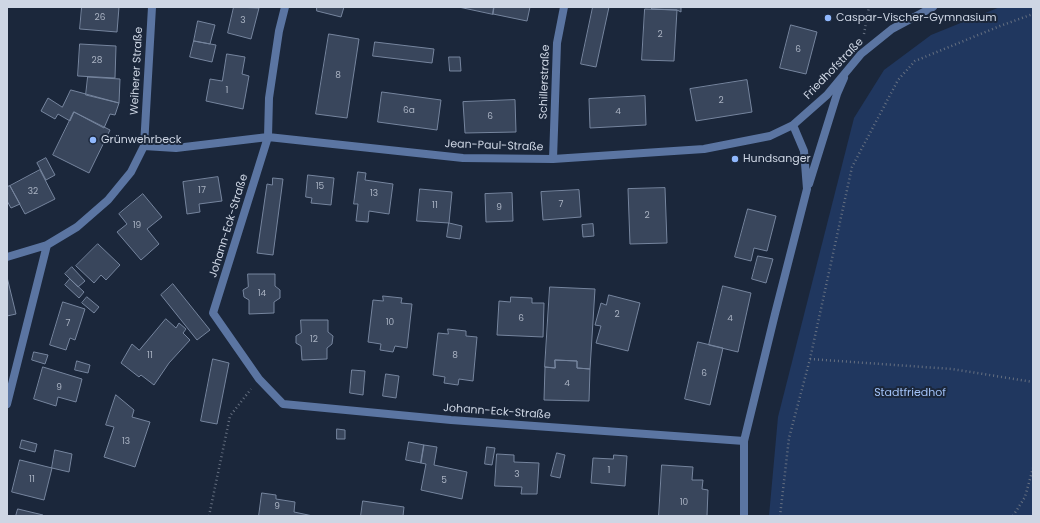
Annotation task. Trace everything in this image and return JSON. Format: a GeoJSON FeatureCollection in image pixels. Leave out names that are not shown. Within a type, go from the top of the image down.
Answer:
{"type":"FeatureCollection","features":[{"type":"Feature","properties":{"kind":"street","name":"Weiherer Straße"},"geometry":{"type":"LineString","coordinates":[[7,257],[47,245],[77,228],[108,200],[131,172],[144,146],[152,7]]}},
{"type":"Feature","properties":{"kind":"street","name":"Johann-Eck-Straße"},"geometry":{"type":"LineString","coordinates":[[285,7],[279,31],[269,98],[268,137],[214,313],[259,379],[283,404],[451,420],[744,440]]}},
{"type":"Feature","properties":{"kind":"street","name":"Schillerstraße"},"geometry":{"type":"LineString","coordinates":[[553,158],[557,43],[564,7]]}},
{"type":"Feature","properties":{"kind":"street","name":"Friedhofstraße"},"geometry":{"type":"LineString","coordinates":[[793,125],[827,95],[861,54],[892,30],[933,7]]}},
{"type":"Feature","properties":{"kind":"street"},"geometry":{"type":"LineString","coordinates":[[744,516],[744,440],[807,189],[837,94],[850,66]]}},
{"type":"Feature","properties":{"kind":"street","name":"Jean-Paul-Straße"},"geometry":{"type":"LineString","coordinates":[[144,146],[176,148],[268,137],[463,158],[553,158],[704,149],[770,136],[793,125]]}},
{"type":"Feature","properties":{"kind":"street"},"geometry":{"type":"LineString","coordinates":[[793,125],[804,151],[807,189]]}},
{"type":"Feature","properties":{"kind":"street"},"geometry":{"type":"LineString","coordinates":[[7,404],[47,245]]}},
{"type":"Feature","properties":{"kind":"path"},"geometry":{"type":"LineString","coordinates":[[861,54],[869,7]]}},
{"type":"Feature","properties":{"kind":"path"},"geometry":{"type":"LineString","coordinates":[[780,516],[789,438],[810,359],[852,167],[898,80],[915,61],[1033,14]]}},
{"type":"Feature","properties":{"kind":"path"},"geometry":{"type":"LineString","coordinates":[[810,359],[952,369],[1033,382]]}},
{"type":"Feature","properties":{"kind":"path"},"geometry":{"type":"LineString","coordinates":[[209,516],[230,416],[259,379]]}},
{"type":"Feature","properties":{"kind":"path"},"geometry":{"type":"LineString","coordinates":[[1014,516],[1025,497],[1033,468]]}},
{"type":"Feature","properties":{"kind":"green space","name":"Stadtfriedhof"},"geometry":{"type":"Polygon","coordinates":[[[1000,7],[1033,7],[1033,516],[769,516],[778,417],[854,118],[884,70],[931,35],[1000,7]]]}},
{"type":"Feature","properties":{"kind":"building"},"geometry":{"type":"Polygon","coordinates":[[[82,7],[119,7],[117,32],[80,29],[82,7]]]}},
{"type":"Feature","properties":{"kind":"building"},"geometry":{"type":"Polygon","coordinates":[[[234,7],[259,8],[251,39],[228,33],[234,7]]]}},
{"type":"Feature","properties":{"kind":"building"},"geometry":{"type":"Polygon","coordinates":[[[317,7],[344,7],[341,17],[317,11],[317,7]]]}},
{"type":"Feature","properties":{"kind":"building"},"geometry":{"type":"Polygon","coordinates":[[[459,7],[494,7],[493,14],[459,7]]]}},
{"type":"Feature","properties":{"kind":"building"},"geometry":{"type":"Polygon","coordinates":[[[494,7],[530,7],[527,21],[493,14],[494,7]]]}},
{"type":"Feature","properties":{"kind":"building"},"geometry":{"type":"Polygon","coordinates":[[[593,7],[609,7],[596,67],[581,64],[593,7]]]}},
{"type":"Feature","properties":{"kind":"building"},"geometry":{"type":"Polygon","coordinates":[[[652,7],[681,7],[681,12],[677,10],[652,9],[652,7]]]}},
{"type":"Feature","properties":{"kind":"building"},"geometry":{"type":"Polygon","coordinates":[[[645,9],[677,10],[674,61],[642,60],[645,9]]]}},
{"type":"Feature","properties":{"kind":"building"},"geometry":{"type":"Polygon","coordinates":[[[198,21],[215,25],[210,44],[194,41],[198,21]]]}},
{"type":"Feature","properties":{"kind":"building"},"geometry":{"type":"Polygon","coordinates":[[[791,25],[817,32],[806,74],[780,68],[791,25]]]}},
{"type":"Feature","properties":{"kind":"building"},"geometry":{"type":"Polygon","coordinates":[[[329,34],[359,39],[347,118],[316,114],[329,34]]]}},
{"type":"Feature","properties":{"kind":"building"},"geometry":{"type":"Polygon","coordinates":[[[194,41],[216,45],[212,62],[190,57],[194,41]]]}},
{"type":"Feature","properties":{"kind":"building"},"geometry":{"type":"Polygon","coordinates":[[[375,42],[434,49],[432,63],[373,56],[375,42]]]}},
{"type":"Feature","properties":{"kind":"building"},"geometry":{"type":"Polygon","coordinates":[[[80,44],[116,46],[115,78],[78,76],[80,44]]]}},
{"type":"Feature","properties":{"kind":"building"},"geometry":{"type":"Polygon","coordinates":[[[227,54],[245,57],[242,74],[249,76],[243,109],[206,101],[210,79],[222,81],[227,54]]]}},
{"type":"Feature","properties":{"kind":"building"},"geometry":{"type":"Polygon","coordinates":[[[449,57],[460,57],[461,71],[450,71],[449,57]]]}},
{"type":"Feature","properties":{"kind":"building"},"geometry":{"type":"Polygon","coordinates":[[[88,77],[120,79],[119,103],[86,95],[88,77]]]}},
{"type":"Feature","properties":{"kind":"building"},"geometry":{"type":"Polygon","coordinates":[[[747,80],[752,112],[696,121],[690,89],[747,80]]]}},
{"type":"Feature","properties":{"kind":"building"},"geometry":{"type":"Polygon","coordinates":[[[71,90],[119,103],[115,115],[110,114],[104,128],[74,112],[70,121],[58,114],[55,119],[41,111],[48,98],[62,107],[71,90]]]}},
{"type":"Feature","properties":{"kind":"building"},"geometry":{"type":"Polygon","coordinates":[[[382,92],[441,100],[437,130],[378,122],[382,92]]]}},
{"type":"Feature","properties":{"kind":"building"},"geometry":{"type":"Polygon","coordinates":[[[645,96],[646,125],[590,128],[589,99],[645,96]]]}},
{"type":"Feature","properties":{"kind":"building"},"geometry":{"type":"Polygon","coordinates":[[[515,100],[516,132],[465,133],[463,102],[515,100]]]}},
{"type":"Feature","properties":{"kind":"building"},"geometry":{"type":"Polygon","coordinates":[[[74,112],[110,130],[89,173],[53,155],[74,112]]]}},
{"type":"Feature","properties":{"kind":"building"},"geometry":{"type":"Polygon","coordinates":[[[46,158],[55,175],[46,180],[37,163],[46,158]]]}},
{"type":"Feature","properties":{"kind":"building"},"geometry":{"type":"Polygon","coordinates":[[[40,170],[55,199],[25,214],[10,186],[40,170]]]}},
{"type":"Feature","properties":{"kind":"building"},"geometry":{"type":"Polygon","coordinates":[[[358,172],[366,173],[365,180],[393,184],[389,214],[369,211],[368,222],[356,221],[358,204],[354,204],[358,172]]]}},
{"type":"Feature","properties":{"kind":"building"},"geometry":{"type":"Polygon","coordinates":[[[308,175],[334,178],[331,205],[311,203],[312,198],[306,197],[308,175]]]}},
{"type":"Feature","properties":{"kind":"building"},"geometry":{"type":"Polygon","coordinates":[[[218,177],[222,201],[199,204],[200,212],[187,214],[183,182],[218,177]]]}},
{"type":"Feature","properties":{"kind":"building"},"geometry":{"type":"Polygon","coordinates":[[[273,178],[283,179],[273,255],[257,253],[267,184],[272,185],[273,178]]]}},
{"type":"Feature","properties":{"kind":"building"},"geometry":{"type":"Polygon","coordinates":[[[10,186],[20,204],[11,208],[7,201],[7,187],[10,186]]]}},
{"type":"Feature","properties":{"kind":"building"},"geometry":{"type":"Polygon","coordinates":[[[665,188],[667,243],[630,244],[628,189],[665,188]]]}},
{"type":"Feature","properties":{"kind":"building"},"geometry":{"type":"Polygon","coordinates":[[[420,189],[452,192],[449,223],[417,221],[420,189]]]}},
{"type":"Feature","properties":{"kind":"building"},"geometry":{"type":"Polygon","coordinates":[[[579,190],[581,217],[543,220],[541,192],[579,190]]]}},
{"type":"Feature","properties":{"kind":"building"},"geometry":{"type":"Polygon","coordinates":[[[512,193],[513,221],[486,222],[485,194],[512,193]]]}},
{"type":"Feature","properties":{"kind":"building"},"geometry":{"type":"Polygon","coordinates":[[[143,194],[162,217],[147,229],[159,244],[141,260],[117,232],[127,224],[119,214],[143,194]]]}},
{"type":"Feature","properties":{"kind":"building"},"geometry":{"type":"Polygon","coordinates":[[[748,209],[776,216],[767,251],[754,248],[751,261],[735,257],[748,209]]]}},
{"type":"Feature","properties":{"kind":"building"},"geometry":{"type":"Polygon","coordinates":[[[449,223],[462,226],[460,239],[447,237],[449,223]]]}},
{"type":"Feature","properties":{"kind":"building"},"geometry":{"type":"Polygon","coordinates":[[[593,224],[594,236],[583,237],[582,225],[593,224]]]}},
{"type":"Feature","properties":{"kind":"building"},"geometry":{"type":"Polygon","coordinates":[[[98,244],[120,265],[106,280],[101,275],[94,283],[76,266],[98,244]]]}},
{"type":"Feature","properties":{"kind":"building"},"geometry":{"type":"Polygon","coordinates":[[[758,256],[773,259],[766,283],[752,279],[758,256]]]}},
{"type":"Feature","properties":{"kind":"building"},"geometry":{"type":"Polygon","coordinates":[[[72,267],[85,281],[78,287],[65,274],[72,267]]]}},
{"type":"Feature","properties":{"kind":"building"},"geometry":{"type":"Polygon","coordinates":[[[248,274],[275,274],[275,286],[280,290],[280,298],[274,302],[274,313],[249,314],[249,300],[244,297],[243,290],[248,287],[248,274]]]}},
{"type":"Feature","properties":{"kind":"building"},"geometry":{"type":"Polygon","coordinates":[[[7,277],[16,314],[7,316],[7,277]]]}},
{"type":"Feature","properties":{"kind":"building"},"geometry":{"type":"Polygon","coordinates":[[[70,279],[84,292],[79,298],[65,285],[70,279]]]}},
{"type":"Feature","properties":{"kind":"building"},"geometry":{"type":"Polygon","coordinates":[[[173,284],[210,330],[197,340],[161,295],[173,284]]]}},
{"type":"Feature","properties":{"kind":"building"},"geometry":{"type":"Polygon","coordinates":[[[723,286],[751,293],[738,352],[709,345],[723,286]]]}},
{"type":"Feature","properties":{"kind":"building"},"geometry":{"type":"Polygon","coordinates":[[[550,287],[595,289],[590,369],[577,368],[577,361],[555,360],[555,368],[545,367],[550,287]]]}},
{"type":"Feature","properties":{"kind":"building"},"geometry":{"type":"Polygon","coordinates":[[[609,295],[640,303],[628,351],[596,343],[601,326],[595,325],[601,303],[606,305],[609,295]]]}},
{"type":"Feature","properties":{"kind":"building"},"geometry":{"type":"Polygon","coordinates":[[[383,296],[402,298],[401,303],[412,304],[407,348],[395,346],[393,352],[380,350],[381,344],[368,342],[373,300],[383,301],[383,296]]]}},
{"type":"Feature","properties":{"kind":"building"},"geometry":{"type":"Polygon","coordinates":[[[87,297],[99,307],[94,313],[82,303],[87,297]]]}},
{"type":"Feature","properties":{"kind":"building"},"geometry":{"type":"Polygon","coordinates":[[[511,297],[532,298],[532,303],[544,303],[543,337],[497,335],[499,301],[510,302],[511,297]]]}},
{"type":"Feature","properties":{"kind":"building"},"geometry":{"type":"Polygon","coordinates":[[[63,302],[85,309],[75,340],[70,338],[66,350],[50,345],[63,302]]]}},
{"type":"Feature","properties":{"kind":"building"},"geometry":{"type":"Polygon","coordinates":[[[166,319],[176,328],[179,323],[186,329],[183,333],[190,340],[169,363],[154,385],[141,375],[139,377],[121,363],[132,344],[139,350],[166,319]]]}},
{"type":"Feature","properties":{"kind":"building"},"geometry":{"type":"Polygon","coordinates":[[[301,320],[328,320],[328,332],[333,336],[332,344],[327,348],[327,359],[302,360],[301,346],[296,343],[296,336],[301,333],[301,320]]]}},
{"type":"Feature","properties":{"kind":"building"},"geometry":{"type":"Polygon","coordinates":[[[448,329],[466,331],[466,336],[477,337],[473,381],[459,379],[458,385],[444,383],[445,377],[433,375],[438,333],[448,334],[448,329]]]}},
{"type":"Feature","properties":{"kind":"building"},"geometry":{"type":"Polygon","coordinates":[[[698,342],[723,348],[710,405],[685,399],[698,342]]]}},
{"type":"Feature","properties":{"kind":"building"},"geometry":{"type":"Polygon","coordinates":[[[34,352],[48,355],[45,364],[32,360],[34,352]]]}},
{"type":"Feature","properties":{"kind":"building"},"geometry":{"type":"Polygon","coordinates":[[[213,359],[229,363],[217,424],[201,421],[213,359]]]}},
{"type":"Feature","properties":{"kind":"building"},"geometry":{"type":"Polygon","coordinates":[[[555,360],[577,361],[577,368],[590,369],[589,401],[544,400],[545,367],[555,368],[555,360]]]}},
{"type":"Feature","properties":{"kind":"building"},"geometry":{"type":"Polygon","coordinates":[[[77,361],[90,365],[88,373],[75,370],[77,361]]]}},
{"type":"Feature","properties":{"kind":"building"},"geometry":{"type":"Polygon","coordinates":[[[43,367],[82,379],[76,402],[58,397],[56,406],[34,399],[43,367]]]}},
{"type":"Feature","properties":{"kind":"building"},"geometry":{"type":"Polygon","coordinates":[[[352,370],[365,371],[363,395],[350,393],[352,370]]]}},
{"type":"Feature","properties":{"kind":"building"},"geometry":{"type":"Polygon","coordinates":[[[386,374],[399,376],[396,398],[383,396],[386,374]]]}},
{"type":"Feature","properties":{"kind":"building"},"geometry":{"type":"Polygon","coordinates":[[[116,395],[134,410],[132,417],[150,422],[135,467],[104,457],[114,427],[106,425],[116,395]]]}},
{"type":"Feature","properties":{"kind":"building"},"geometry":{"type":"Polygon","coordinates":[[[337,429],[345,430],[345,439],[337,439],[337,429]]]}},
{"type":"Feature","properties":{"kind":"building"},"geometry":{"type":"Polygon","coordinates":[[[22,440],[37,444],[35,452],[20,448],[22,440]]]}},
{"type":"Feature","properties":{"kind":"building"},"geometry":{"type":"Polygon","coordinates":[[[409,442],[424,445],[421,463],[406,460],[409,442]]]}},
{"type":"Feature","properties":{"kind":"building"},"geometry":{"type":"Polygon","coordinates":[[[424,445],[437,447],[434,465],[467,472],[462,499],[421,490],[426,464],[421,463],[424,445]]]}},
{"type":"Feature","properties":{"kind":"building"},"geometry":{"type":"Polygon","coordinates":[[[487,447],[495,448],[492,465],[485,464],[487,447]]]}},
{"type":"Feature","properties":{"kind":"building"},"geometry":{"type":"Polygon","coordinates":[[[55,450],[72,454],[69,472],[52,468],[55,450]]]}},
{"type":"Feature","properties":{"kind":"building"},"geometry":{"type":"Polygon","coordinates":[[[557,453],[565,455],[560,478],[551,476],[557,453]]]}},
{"type":"Feature","properties":{"kind":"building"},"geometry":{"type":"Polygon","coordinates":[[[497,454],[514,455],[514,462],[539,463],[537,494],[521,494],[522,487],[495,486],[497,454]]]}},
{"type":"Feature","properties":{"kind":"building"},"geometry":{"type":"Polygon","coordinates":[[[614,455],[627,456],[625,486],[591,483],[593,458],[613,459],[614,455]]]}},
{"type":"Feature","properties":{"kind":"building"},"geometry":{"type":"Polygon","coordinates":[[[20,460],[52,468],[44,500],[12,492],[20,460]]]}},
{"type":"Feature","properties":{"kind":"building"},"geometry":{"type":"Polygon","coordinates":[[[662,465],[693,467],[692,480],[703,480],[702,489],[708,490],[707,516],[659,516],[662,465]]]}},
{"type":"Feature","properties":{"kind":"building"},"geometry":{"type":"Polygon","coordinates":[[[262,493],[276,495],[276,499],[295,502],[294,512],[313,516],[259,516],[262,493]]]}},
{"type":"Feature","properties":{"kind":"building"},"geometry":{"type":"Polygon","coordinates":[[[363,501],[404,507],[403,516],[361,516],[363,501]]]}},
{"type":"Feature","properties":{"kind":"building"},"geometry":{"type":"Polygon","coordinates":[[[18,509],[43,515],[16,516],[18,509]]]}},
{"type":"Feature","properties":{"kind":"place","name":"Caspar-Vischer-Gymnasium"},"geometry":{"type":"Point","coordinates":[828,18]}},
{"type":"Feature","properties":{"kind":"place","name":"Grünwehrbeck"},"geometry":{"type":"Point","coordinates":[93,140]}},
{"type":"Feature","properties":{"kind":"place","name":"Hundsanger"},"geometry":{"type":"Point","coordinates":[735,159]}}]}
